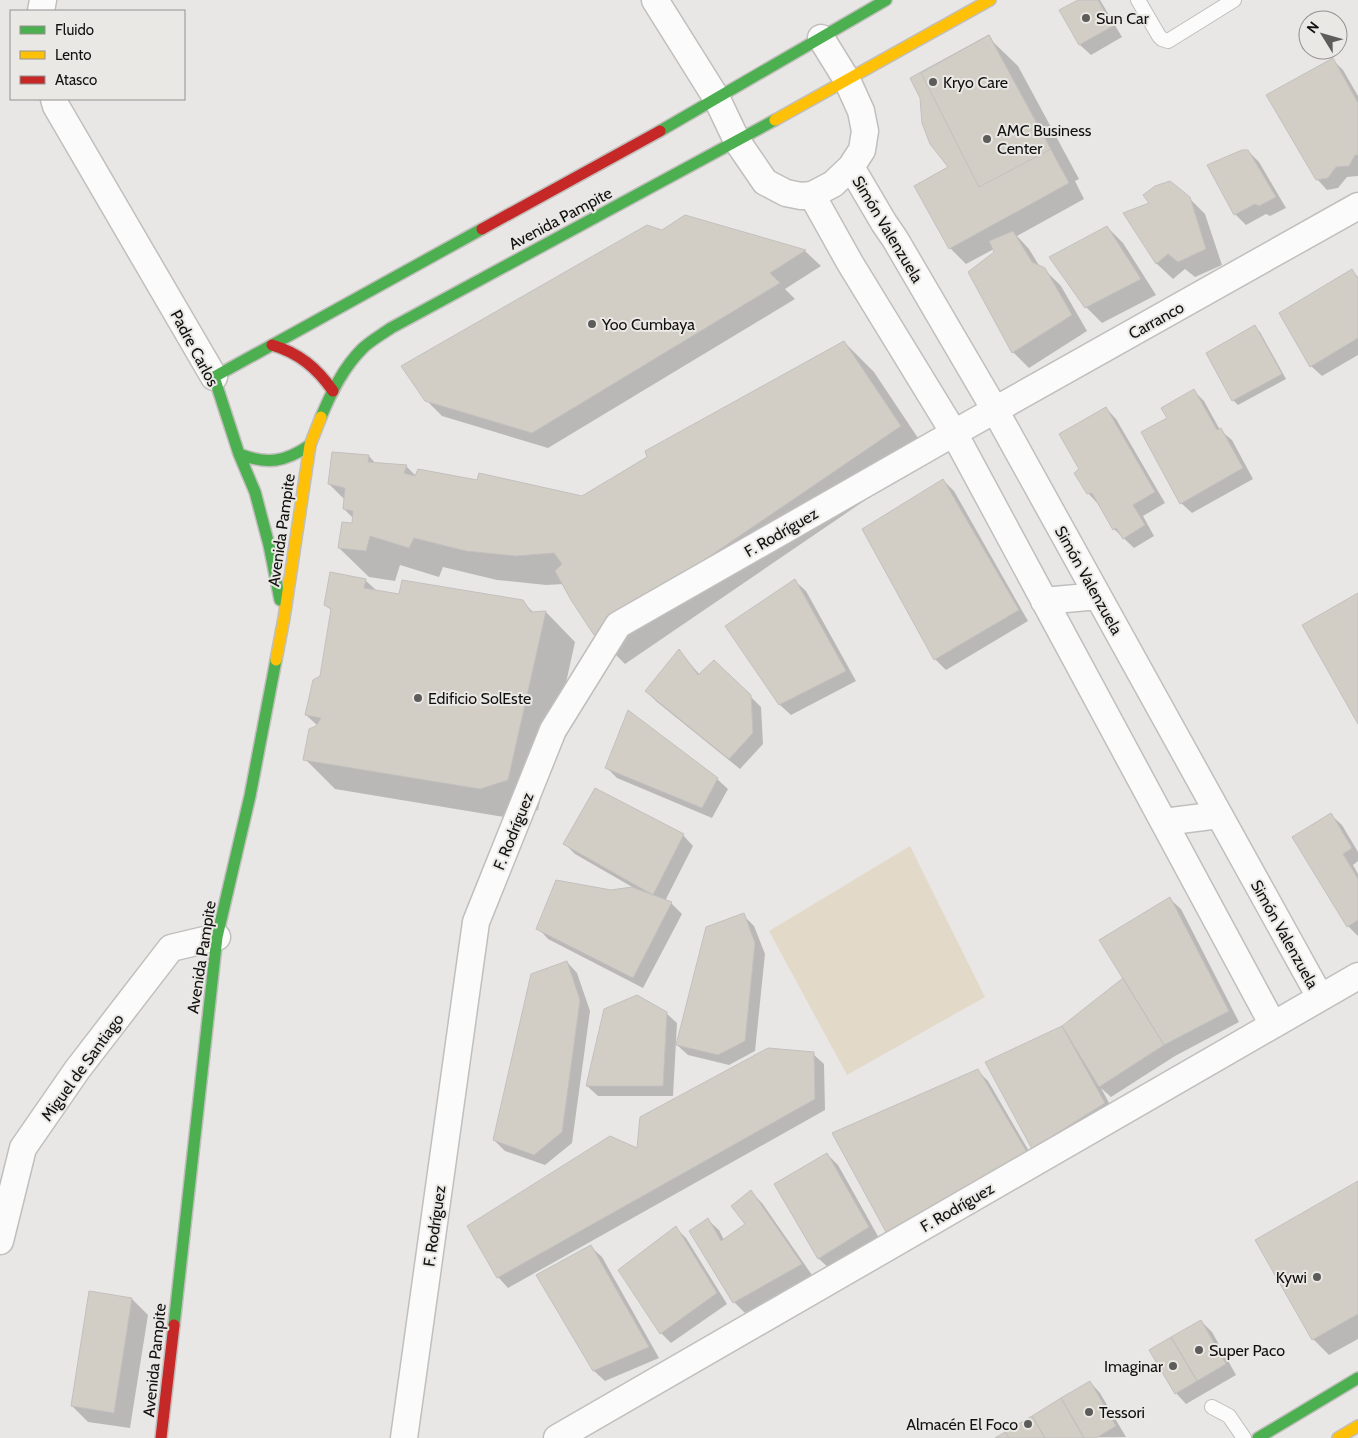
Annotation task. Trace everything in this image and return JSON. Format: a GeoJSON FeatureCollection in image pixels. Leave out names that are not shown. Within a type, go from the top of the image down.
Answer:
{"type":"FeatureCollection","features":[{"type":"Feature","properties":{"kind":"street"},"geometry":{"type":"LineString","coordinates":[[655,0],[717,99],[737,141],[765,182],[786,192],[801,196],[812,195],[850,263],[954,433],[1272,1025]]}},
{"type":"Feature","properties":{"kind":"street","name":"Avenida Pampite"},"geometry":{"type":"LineString","coordinates":[[214,377],[717,99],[886,0]]}},
{"type":"Feature","properties":{"kind":"street","name":"Avenida Pampite"},"geometry":{"type":"LineString","coordinates":[[161,1438],[217,938],[250,796],[284,618],[310,445],[319,420],[333,391],[346,369],[362,349],[391,328],[737,141],[990,0]]}},
{"type":"Feature","properties":{"kind":"street","name":"Simón Valenzuela"},"geometry":{"type":"LineString","coordinates":[[812,195],[833,184],[851,167],[862,150],[865,131],[861,111],[847,80],[821,38]]}},
{"type":"Feature","properties":{"kind":"street","name":"Padre Carlos"},"geometry":{"type":"LineString","coordinates":[[54,100],[56,106],[214,377],[239,454],[255,492],[269,545],[284,618]]}},
{"type":"Feature","properties":{"kind":"street","name":"Simón Valenzuela"},"geometry":{"type":"LineString","coordinates":[[851,167],[995,410],[1320,997]]}},
{"type":"Feature","properties":{"kind":"street","name":"Carranco"},"geometry":{"type":"LineString","coordinates":[[954,433],[1358,206]]}},
{"type":"Feature","properties":{"kind":"street"},"geometry":{"type":"LineString","coordinates":[[272,345],[287,349],[314,366],[333,391]]}},
{"type":"Feature","properties":{"kind":"street","name":"F. Rodríguez"},"geometry":{"type":"LineString","coordinates":[[404,1438],[476,922],[553,730],[618,626],[954,433]]}},
{"type":"Feature","properties":{"kind":"street"},"geometry":{"type":"LineString","coordinates":[[239,454],[253,460],[268,462],[290,457],[310,445]]}},
{"type":"Feature","properties":{"kind":"street"},"geometry":{"type":"LineString","coordinates":[[1044,601],[1098,596]]}},
{"type":"Feature","properties":{"kind":"street"},"geometry":{"type":"LineString","coordinates":[[1164,822],[1219,815]]}},
{"type":"Feature","properties":{"kind":"street","name":"Miguel de Santiago"},"geometry":{"type":"LineString","coordinates":[[0,1241],[22,1148],[77,1070],[171,948],[217,938]]}},
{"type":"Feature","properties":{"kind":"street","name":"F. Rodríguez"},"geometry":{"type":"LineString","coordinates":[[557,1438],[1358,976]]}},
{"type":"Feature","properties":{"kind":"street"},"geometry":{"type":"LineString","coordinates":[[1258,1438],[1358,1378]]}},
{"type":"Feature","properties":{"kind":"street"},"geometry":{"type":"LineString","coordinates":[[1338,1438],[1358,1426]]}},
{"type":"Feature","properties":{"kind":"lane"},"geometry":{"type":"LineString","coordinates":[[1138,0],[1159,36],[1162,40],[1168,41],[1234,0]]}},
{"type":"Feature","properties":{"kind":"lane"},"geometry":{"type":"LineString","coordinates":[[1212,1407],[1229,1416],[1244,1438]]}},
{"type":"Feature","properties":{"kind":"shaded area"},"geometry":{"type":"Polygon","coordinates":[[[910,846],[985,997],[847,1075],[769,931],[910,846]]]}},
{"type":"Feature","properties":{"kind":"building","name":"Sun Car"},"geometry":{"type":"Polygon","coordinates":[[[1078,0],[1098,0],[1113,26],[1079,45],[1059,10],[1078,0]]]}},
{"type":"Feature","properties":{"kind":"building","name":"AMC Business Center"},"geometry":{"type":"Polygon","coordinates":[[[989,35],[1069,183],[949,249],[914,186],[948,167],[930,144],[922,123],[920,98],[910,78],[989,35]]]}},
{"type":"Feature","properties":{"kind":"building"},"geometry":{"type":"Polygon","coordinates":[[[989,35],[1051,149],[979,187],[921,73],[989,35]]]}},
{"type":"Feature","properties":{"kind":"building"},"geometry":{"type":"Polygon","coordinates":[[[1329,60],[1334,60],[1358,103],[1358,155],[1355,155],[1349,166],[1336,167],[1328,178],[1316,180],[1266,95],[1329,60]]]}},
{"type":"Feature","properties":{"kind":"building"},"geometry":{"type":"Polygon","coordinates":[[[1242,150],[1248,150],[1276,197],[1259,206],[1255,204],[1234,215],[1207,165],[1242,150]]]}},
{"type":"Feature","properties":{"kind":"building"},"geometry":{"type":"Polygon","coordinates":[[[1170,181],[1190,197],[1206,249],[1178,262],[1168,254],[1156,264],[1123,213],[1149,203],[1143,195],[1155,186],[1170,181]]]}},
{"type":"Feature","properties":{"kind":"building","name":"Yoo Cumbaya"},"geometry":{"type":"Polygon","coordinates":[[[685,215],[806,250],[770,273],[780,283],[532,433],[425,401],[401,366],[647,225],[662,230],[685,215]]]}},
{"type":"Feature","properties":{"kind":"building"},"geometry":{"type":"Polygon","coordinates":[[[1107,226],[1141,279],[1085,308],[1049,257],[1107,226]]]}},
{"type":"Feature","properties":{"kind":"building"},"geometry":{"type":"Polygon","coordinates":[[[1013,231],[1032,262],[1045,268],[1072,315],[1012,353],[968,272],[994,252],[989,241],[1013,231]]]}},
{"type":"Feature","properties":{"kind":"building"},"geometry":{"type":"Polygon","coordinates":[[[1352,269],[1358,279],[1358,338],[1310,367],[1279,313],[1352,269]]]}},
{"type":"Feature","properties":{"kind":"building"},"geometry":{"type":"Polygon","coordinates":[[[1255,325],[1282,374],[1232,401],[1206,353],[1255,325]]]}},
{"type":"Feature","properties":{"kind":"building"},"geometry":{"type":"Polygon","coordinates":[[[844,341],[901,426],[594,635],[555,571],[562,564],[554,553],[516,556],[466,551],[414,538],[409,548],[370,536],[366,551],[338,548],[342,522],[352,523],[353,511],[343,509],[345,488],[328,484],[332,452],[369,455],[368,462],[407,465],[404,473],[415,476],[418,469],[477,480],[479,473],[582,496],[647,457],[645,451],[844,341]]]}},
{"type":"Feature","properties":{"kind":"building"},"geometry":{"type":"Polygon","coordinates":[[[1194,389],[1217,430],[1221,428],[1243,468],[1180,504],[1141,432],[1167,418],[1161,408],[1194,389]]]}},
{"type":"Feature","properties":{"kind":"building"},"geometry":{"type":"Polygon","coordinates":[[[1106,407],[1155,492],[1133,505],[1145,525],[1123,539],[1116,528],[1113,530],[1092,493],[1087,494],[1074,473],[1079,469],[1059,434],[1106,407]]]}},
{"type":"Feature","properties":{"kind":"building"},"geometry":{"type":"Polygon","coordinates":[[[943,479],[1019,610],[934,660],[862,529],[943,479]]]}},
{"type":"Feature","properties":{"kind":"building","name":"Edificio SolEste"},"geometry":{"type":"Polygon","coordinates":[[[330,572],[366,579],[364,588],[399,594],[402,580],[523,600],[531,612],[546,611],[508,780],[480,789],[303,760],[309,729],[316,726],[321,718],[305,715],[313,680],[320,676],[331,609],[324,605],[330,572]]]}},
{"type":"Feature","properties":{"kind":"building"},"geometry":{"type":"Polygon","coordinates":[[[795,579],[846,671],[779,705],[725,626],[795,579]]]}},
{"type":"Feature","properties":{"kind":"building"},"geometry":{"type":"Polygon","coordinates":[[[1358,593],[1358,724],[1302,625],[1358,593]]]}},
{"type":"Feature","properties":{"kind":"building"},"geometry":{"type":"Polygon","coordinates":[[[679,649],[698,675],[714,660],[751,695],[753,733],[729,759],[645,691],[679,649]]]}},
{"type":"Feature","properties":{"kind":"building"},"geometry":{"type":"Polygon","coordinates":[[[628,710],[718,778],[702,808],[605,768],[628,710]]]}},
{"type":"Feature","properties":{"kind":"building"},"geometry":{"type":"Polygon","coordinates":[[[595,788],[684,834],[653,895],[563,844],[595,788]]]}},
{"type":"Feature","properties":{"kind":"building"},"geometry":{"type":"Polygon","coordinates":[[[1331,813],[1352,848],[1343,854],[1358,879],[1358,920],[1347,927],[1292,837],[1331,813]]]}},
{"type":"Feature","properties":{"kind":"building"},"geometry":{"type":"Polygon","coordinates":[[[556,880],[611,890],[632,887],[672,902],[633,978],[536,929],[556,880]]]}},
{"type":"Feature","properties":{"kind":"building"},"geometry":{"type":"Polygon","coordinates":[[[1170,897],[1229,1011],[1164,1045],[1099,940],[1170,897]]]}},
{"type":"Feature","properties":{"kind":"building"},"geometry":{"type":"Polygon","coordinates":[[[744,913],[755,943],[745,1041],[718,1055],[676,1045],[706,927],[744,913]]]}},
{"type":"Feature","properties":{"kind":"building"},"geometry":{"type":"Polygon","coordinates":[[[567,961],[580,1000],[562,1132],[534,1155],[493,1140],[531,974],[567,961]]]}},
{"type":"Feature","properties":{"kind":"building"},"geometry":{"type":"Polygon","coordinates":[[[1123,978],[1164,1045],[1099,1087],[1062,1026],[1123,978]]]}},
{"type":"Feature","properties":{"kind":"building"},"geometry":{"type":"Polygon","coordinates":[[[637,995],[667,1012],[663,1086],[586,1086],[604,1009],[637,995]]]}},
{"type":"Feature","properties":{"kind":"building"},"geometry":{"type":"Polygon","coordinates":[[[1062,1026],[1105,1103],[1032,1149],[985,1062],[1062,1026]]]}},
{"type":"Feature","properties":{"kind":"building"},"geometry":{"type":"Polygon","coordinates":[[[768,1048],[814,1052],[815,1099],[497,1278],[467,1226],[610,1136],[637,1148],[640,1117],[768,1048]]]}},
{"type":"Feature","properties":{"kind":"building"},"geometry":{"type":"Polygon","coordinates":[[[978,1069],[1028,1154],[886,1232],[832,1133],[978,1069]]]}},
{"type":"Feature","properties":{"kind":"building"},"geometry":{"type":"Polygon","coordinates":[[[827,1153],[869,1227],[818,1259],[774,1184],[827,1153]]]}},
{"type":"Feature","properties":{"kind":"building","name":"Kywi"},"geometry":{"type":"Polygon","coordinates":[[[1358,1181],[1358,1314],[1312,1340],[1255,1240],[1358,1181]]]}},
{"type":"Feature","properties":{"kind":"building"},"geometry":{"type":"Polygon","coordinates":[[[751,1190],[802,1264],[733,1303],[689,1231],[708,1218],[721,1241],[745,1224],[731,1206],[751,1190]]]}},
{"type":"Feature","properties":{"kind":"building"},"geometry":{"type":"Polygon","coordinates":[[[676,1226],[717,1293],[660,1334],[618,1270],[676,1226]]]}},
{"type":"Feature","properties":{"kind":"building"},"geometry":{"type":"Polygon","coordinates":[[[591,1245],[649,1347],[593,1371],[536,1275],[591,1245]]]}},
{"type":"Feature","properties":{"kind":"building"},"geometry":{"type":"Polygon","coordinates":[[[89,1291],[132,1298],[114,1413],[71,1406],[89,1291]]]}},
{"type":"Feature","properties":{"kind":"building","name":"Super Paco"},"geometry":{"type":"Polygon","coordinates":[[[1201,1320],[1226,1364],[1197,1381],[1171,1337],[1201,1320]]]}},
{"type":"Feature","properties":{"kind":"building","name":"Imaginar"},"geometry":{"type":"Polygon","coordinates":[[[1171,1337],[1197,1381],[1175,1394],[1149,1350],[1171,1337]]]}},
{"type":"Feature","properties":{"kind":"building","name":"Tessori"},"geometry":{"type":"Polygon","coordinates":[[[1090,1381],[1116,1426],[1096,1438],[1084,1438],[1061,1398],[1090,1381]]]}},
{"type":"Feature","properties":{"kind":"building"},"geometry":{"type":"Polygon","coordinates":[[[1061,1398],[1084,1438],[1045,1438],[1032,1416],[1061,1398]]]}},
{"type":"Feature","properties":{"kind":"building","name":"Almacén El Foco"},"geometry":{"type":"Polygon","coordinates":[[[1032,1416],[1045,1438],[1009,1438],[1005,1432],[1032,1416]]]}},
{"type":"Feature","properties":{"kind":"building"},"geometry":{"type":"Polygon","coordinates":[[[1005,1432],[1009,1438],[995,1438],[1005,1432]]]}},
{"type":"Feature","properties":{"kind":"traffic: fast"},"geometry":{"type":"LineString","coordinates":[[660,131],[886,0]]}},
{"type":"Feature","properties":{"kind":"traffic: fast"},"geometry":{"type":"LineString","coordinates":[[321,417],[333,390],[355,356],[365,346],[391,328],[775,120]]}},
{"type":"Feature","properties":{"kind":"traffic: fast"},"geometry":{"type":"LineString","coordinates":[[280,600],[269,545],[255,492],[239,454],[214,377],[482,229]]}},
{"type":"Feature","properties":{"kind":"traffic: fast"},"geometry":{"type":"LineString","coordinates":[[239,454],[259,460],[276,460],[292,455],[310,445]]}},
{"type":"Feature","properties":{"kind":"traffic: fast"},"geometry":{"type":"LineString","coordinates":[[174,1325],[217,937],[250,796],[276,660]]}},
{"type":"Feature","properties":{"kind":"traffic: fast"},"geometry":{"type":"LineString","coordinates":[[1258,1438],[1358,1378]]}},
{"type":"Feature","properties":{"kind":"traffic: slow"},"geometry":{"type":"LineString","coordinates":[[775,120],[990,0]]}},
{"type":"Feature","properties":{"kind":"traffic: slow"},"geometry":{"type":"LineString","coordinates":[[276,660],[310,445],[321,417]]}},
{"type":"Feature","properties":{"kind":"traffic: slow"},"geometry":{"type":"LineString","coordinates":[[1338,1438],[1358,1426]]}},
{"type":"Feature","properties":{"kind":"traffic: jam"},"geometry":{"type":"LineString","coordinates":[[482,229],[660,131]]}},
{"type":"Feature","properties":{"kind":"traffic: jam"},"geometry":{"type":"LineString","coordinates":[[272,345],[291,352],[307,362],[321,375],[333,391]]}},
{"type":"Feature","properties":{"kind":"traffic: jam"},"geometry":{"type":"LineString","coordinates":[[161,1438],[174,1325]]}},
{"type":"Feature","properties":{"kind":"place","name":"Sun Car"},"geometry":{"type":"Point","coordinates":[1086,18]}},
{"type":"Feature","properties":{"kind":"place","name":"Kryo Care"},"geometry":{"type":"Point","coordinates":[933,82]}},
{"type":"Feature","properties":{"kind":"place","name":"AMC Business Center"},"geometry":{"type":"Point","coordinates":[987,139]}},
{"type":"Feature","properties":{"kind":"place","name":"Yoo Cumbaya"},"geometry":{"type":"Point","coordinates":[592,324]}},
{"type":"Feature","properties":{"kind":"place","name":"Edificio SolEste"},"geometry":{"type":"Point","coordinates":[418,698]}},
{"type":"Feature","properties":{"kind":"place","name":"Kywi"},"geometry":{"type":"Point","coordinates":[1317,1277]}},
{"type":"Feature","properties":{"kind":"place","name":"Super Paco"},"geometry":{"type":"Point","coordinates":[1199,1350]}},
{"type":"Feature","properties":{"kind":"place","name":"Imaginar"},"geometry":{"type":"Point","coordinates":[1173,1366]}},
{"type":"Feature","properties":{"kind":"place","name":"Tessori"},"geometry":{"type":"Point","coordinates":[1089,1412]}},
{"type":"Feature","properties":{"kind":"place","name":"Almacén El Foco"},"geometry":{"type":"Point","coordinates":[1028,1424]}}]}
